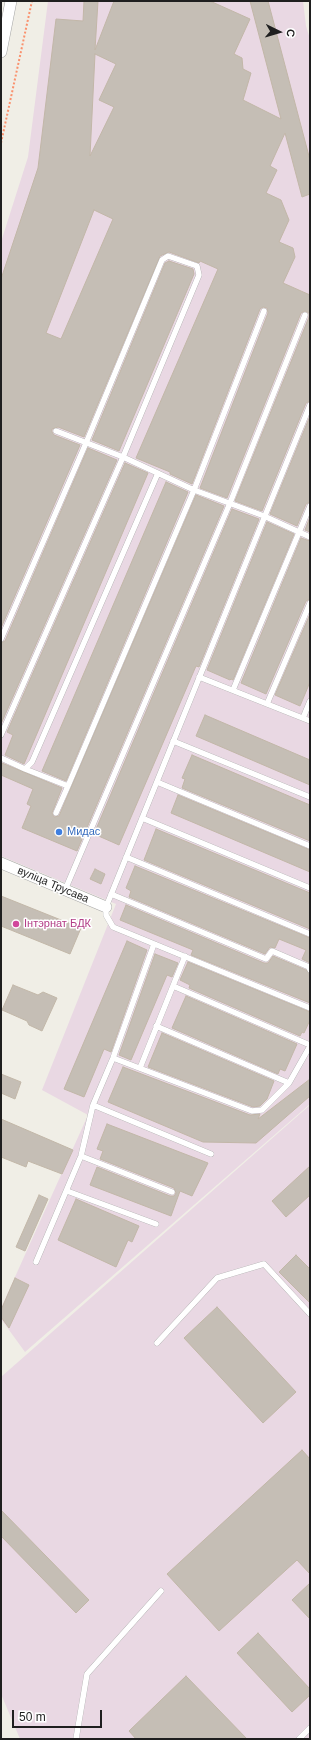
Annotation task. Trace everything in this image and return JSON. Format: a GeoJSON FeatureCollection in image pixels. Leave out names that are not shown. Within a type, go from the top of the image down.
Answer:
{"type":"FeatureCollection","features":[{"type":"Feature","properties":{"kind":"street"},"geometry":{"type":"LineString","coordinates":[[1,52],[11,1]]}},
{"type":"Feature","properties":{"kind":"street","name":"вуліца Трусава"},"geometry":{"type":"LineString","coordinates":[[1,864],[106,907]]}},
{"type":"Feature","properties":{"kind":"lane"},"geometry":{"type":"LineString","coordinates":[[1,639],[86,443],[162,260],[168,256],[174,257],[197,266],[199,275],[123,457],[1,735]]}},
{"type":"Feature","properties":{"kind":"lane"},"geometry":{"type":"LineString","coordinates":[[56,813],[194,490],[264,310]]}},
{"type":"Feature","properties":{"kind":"lane"},"geometry":{"type":"LineString","coordinates":[[65,890],[230,503],[305,315]]}},
{"type":"Feature","properties":{"kind":"lane"},"geometry":{"type":"LineString","coordinates":[[310,405],[106,907],[106,915],[113,927],[310,1008]]}},
{"type":"Feature","properties":{"kind":"lane"},"geometry":{"type":"LineString","coordinates":[[56,431],[123,457],[194,490],[264,516],[310,537]]}},
{"type":"Feature","properties":{"kind":"lane"},"geometry":{"type":"LineString","coordinates":[[26,769],[32,762],[158,473]]}},
{"type":"Feature","properties":{"kind":"lane"},"geometry":{"type":"LineString","coordinates":[[233,690],[310,506]]}},
{"type":"Feature","properties":{"kind":"lane"},"geometry":{"type":"LineString","coordinates":[[267,704],[310,603]]}},
{"type":"Feature","properties":{"kind":"lane"},"geometry":{"type":"LineString","coordinates":[[199,677],[310,721]]}},
{"type":"Feature","properties":{"kind":"lane"},"geometry":{"type":"LineString","coordinates":[[303,718],[310,701]]}},
{"type":"Feature","properties":{"kind":"lane"},"geometry":{"type":"LineString","coordinates":[[173,741],[310,797]]}},
{"type":"Feature","properties":{"kind":"lane"},"geometry":{"type":"LineString","coordinates":[[1,758],[68,786]]}},
{"type":"Feature","properties":{"kind":"lane"},"geometry":{"type":"LineString","coordinates":[[157,782],[310,846]]}},
{"type":"Feature","properties":{"kind":"lane"},"geometry":{"type":"LineString","coordinates":[[142,818],[310,888]]}},
{"type":"Feature","properties":{"kind":"lane"},"geometry":{"type":"LineString","coordinates":[[126,857],[310,934]]}},
{"type":"Feature","properties":{"kind":"lane"},"geometry":{"type":"LineString","coordinates":[[111,894],[266,959],[272,951],[309,967],[310,970]]}},
{"type":"Feature","properties":{"kind":"lane"},"geometry":{"type":"LineString","coordinates":[[36,1262],[81,1156],[93,1105],[113,1058],[154,944]]}},
{"type":"Feature","properties":{"kind":"lane"},"geometry":{"type":"LineString","coordinates":[[140,1068],[185,956]]}},
{"type":"Feature","properties":{"kind":"lane"},"geometry":{"type":"LineString","coordinates":[[113,1058],[252,1111],[262,1110],[289,1083],[310,1045],[173,986]]}},
{"type":"Feature","properties":{"kind":"lane"},"geometry":{"type":"LineString","coordinates":[[156,1026],[289,1083]]}},
{"type":"Feature","properties":{"kind":"lane"},"geometry":{"type":"LineString","coordinates":[[93,1105],[211,1154]]}},
{"type":"Feature","properties":{"kind":"lane"},"geometry":{"type":"LineString","coordinates":[[81,1156],[172,1192]]}},
{"type":"Feature","properties":{"kind":"lane"},"geometry":{"type":"LineString","coordinates":[[67,1191],[156,1224]]}},
{"type":"Feature","properties":{"kind":"lane"},"geometry":{"type":"LineString","coordinates":[[157,1343],[217,1278],[264,1264],[310,1314]]}},
{"type":"Feature","properties":{"kind":"lane"},"geometry":{"type":"LineString","coordinates":[[76,1739],[87,1674],[161,1591]]}},
{"type":"Feature","properties":{"kind":"lane"},"geometry":{"type":"LineString","coordinates":[[299,1739],[310,1728]]}},
{"type":"Feature","properties":{"kind":"path"},"geometry":{"type":"LineString","coordinates":[[1,143],[32,1]]}},
{"type":"Feature","properties":{"kind":"shaded area"},"geometry":{"type":"Polygon","coordinates":[[[48,1],[303,1],[306,26],[310,39],[310,1104],[25,1352],[1,1319],[1,1308],[88,1115],[42,1090],[116,904],[1,856],[1,242],[28,157],[48,1]]]}},
{"type":"Feature","properties":{"kind":"shaded area"},"geometry":{"type":"Polygon","coordinates":[[[310,1105],[310,1739],[20,1739],[1,1694],[1,1377],[310,1105]]]}},
{"type":"Feature","properties":{"kind":"building"},"geometry":{"type":"Polygon","coordinates":[[[84,1],[98,1],[95,50],[114,1],[210,1],[250,19],[234,54],[242,58],[243,69],[251,73],[243,100],[281,119],[250,1],[268,1],[310,160],[310,194],[302,197],[285,133],[270,166],[277,170],[266,193],[281,200],[289,220],[279,242],[293,248],[295,257],[283,283],[310,295],[310,401],[306,403],[262,511],[235,501],[309,317],[309,313],[305,311],[301,313],[227,498],[200,488],[268,313],[267,308],[263,307],[260,309],[192,484],[170,474],[170,472],[136,458],[218,269],[200,261],[199,263],[169,252],[160,256],[84,437],[58,427],[52,429],[54,435],[80,445],[1,628],[1,279],[38,168],[56,19],[83,21],[84,1]],[[95,54],[90,156],[114,107],[99,100],[116,64],[95,54]],[[94,210],[46,333],[61,339],[113,219],[94,210]]]}},
{"type":"Feature","properties":{"kind":"building"},"geometry":{"type":"Polygon","coordinates":[[[169,261],[193,269],[194,274],[119,451],[92,440],[165,263],[169,261]]]}},
{"type":"Feature","properties":{"kind":"building"},"geometry":{"type":"Polygon","coordinates":[[[310,416],[310,502],[306,504],[297,526],[270,514],[310,416]]]}},
{"type":"Feature","properties":{"kind":"building"},"geometry":{"type":"Polygon","coordinates":[[[88,448],[117,460],[1,724],[1,643],[5,641],[88,448]]]}},
{"type":"Feature","properties":{"kind":"building"},"geometry":{"type":"Polygon","coordinates":[[[125,463],[148,473],[24,764],[5,755],[13,735],[7,732],[125,463]]]}},
{"type":"Feature","properties":{"kind":"building"},"geometry":{"type":"Polygon","coordinates":[[[166,482],[188,492],[66,781],[42,771],[166,482]]]}},
{"type":"Feature","properties":{"kind":"building"},"geometry":{"type":"Polygon","coordinates":[[[196,495],[224,506],[77,851],[22,828],[31,806],[27,804],[33,789],[1,775],[2,763],[62,788],[52,813],[54,817],[59,816],[196,495]]]}},
{"type":"Feature","properties":{"kind":"building"},"geometry":{"type":"Polygon","coordinates":[[[232,509],[259,519],[199,667],[196,666],[119,845],[94,834],[232,509]]]}},
{"type":"Feature","properties":{"kind":"building"},"geometry":{"type":"Polygon","coordinates":[[[310,517],[310,532],[305,530],[310,517]]]}},
{"type":"Feature","properties":{"kind":"building"},"geometry":{"type":"Polygon","coordinates":[[[267,522],[294,534],[233,680],[230,680],[207,670],[267,522]]]}},
{"type":"Feature","properties":{"kind":"building"},"geometry":{"type":"Polygon","coordinates":[[[301,538],[310,541],[310,599],[306,601],[266,694],[241,683],[301,538]]]}},
{"type":"Feature","properties":{"kind":"building"},"geometry":{"type":"Polygon","coordinates":[[[310,614],[310,682],[300,706],[275,695],[310,614]]]}},
{"type":"Feature","properties":{"kind":"building"},"geometry":{"type":"Polygon","coordinates":[[[205,715],[310,760],[310,785],[196,736],[205,715]]]}},
{"type":"Feature","properties":{"kind":"building"},"geometry":{"type":"Polygon","coordinates":[[[192,755],[310,805],[310,841],[182,788],[185,779],[182,778],[192,755]]]}},
{"type":"Feature","properties":{"kind":"building"},"geometry":{"type":"Polygon","coordinates":[[[178,795],[310,850],[310,872],[171,813],[178,795]]]}},
{"type":"Feature","properties":{"kind":"building"},"geometry":{"type":"Polygon","coordinates":[[[156,829],[310,893],[310,929],[144,860],[156,829]]]}},
{"type":"Feature","properties":{"kind":"building"},"geometry":{"type":"Polygon","coordinates":[[[135,866],[310,938],[310,963],[302,959],[306,950],[279,939],[275,948],[270,947],[265,954],[129,897],[131,891],[126,888],[135,866]]]}},
{"type":"Feature","properties":{"kind":"building"},"geometry":{"type":"Polygon","coordinates":[[[95,869],[105,874],[101,884],[90,879],[95,869]]]}},
{"type":"Feature","properties":{"kind":"building"},"geometry":{"type":"Polygon","coordinates":[[[1,896],[81,928],[70,954],[1,926],[1,896]]]}},
{"type":"Feature","properties":{"kind":"building"},"geometry":{"type":"Polygon","coordinates":[[[126,905],[264,963],[268,963],[273,956],[306,970],[310,974],[310,1003],[191,955],[193,950],[120,920],[126,905]]]}},
{"type":"Feature","properties":{"kind":"building"},"geometry":{"type":"Polygon","coordinates":[[[127,941],[147,950],[111,1052],[104,1049],[84,1097],[64,1089],[127,941]]]}},
{"type":"Feature","properties":{"kind":"building"},"geometry":{"type":"Polygon","coordinates":[[[155,954],[178,963],[172,977],[167,975],[131,1060],[119,1055],[155,954]]]}},
{"type":"Feature","properties":{"kind":"building"},"geometry":{"type":"Polygon","coordinates":[[[188,962],[310,1012],[310,1020],[304,1033],[302,1032],[300,1036],[189,988],[190,985],[180,980],[188,962]]]}},
{"type":"Feature","properties":{"kind":"building"},"geometry":{"type":"Polygon","coordinates":[[[13,985],[38,995],[43,992],[57,998],[42,1031],[29,1025],[27,1021],[2,1010],[13,985]]]}},
{"type":"Feature","properties":{"kind":"building"},"geometry":{"type":"Polygon","coordinates":[[[186,996],[297,1044],[285,1071],[280,1069],[278,1074],[172,1028],[186,996]]]}},
{"type":"Feature","properties":{"kind":"building"},"geometry":{"type":"Polygon","coordinates":[[[162,1033],[274,1081],[267,1099],[260,1106],[253,1107],[148,1067],[162,1033]]]}},
{"type":"Feature","properties":{"kind":"building"},"geometry":{"type":"Polygon","coordinates":[[[123,1067],[250,1115],[260,1114],[258,1119],[310,1079],[310,1096],[256,1143],[203,1142],[108,1102],[123,1067]]]}},
{"type":"Feature","properties":{"kind":"building"},"geometry":{"type":"Polygon","coordinates":[[[1,1074],[21,1082],[15,1099],[1,1093],[1,1074]]]}},
{"type":"Feature","properties":{"kind":"building"},"geometry":{"type":"Polygon","coordinates":[[[1,1119],[73,1150],[62,1174],[28,1161],[26,1167],[1,1157],[1,1119]]]}},
{"type":"Feature","properties":{"kind":"building"},"geometry":{"type":"Polygon","coordinates":[[[107,1124],[208,1163],[192,1196],[180,1191],[171,1216],[90,1185],[97,1167],[170,1196],[174,1196],[176,1193],[174,1188],[100,1159],[103,1151],[97,1149],[107,1124]]]}},
{"type":"Feature","properties":{"kind":"building"},"geometry":{"type":"Polygon","coordinates":[[[310,1166],[310,1195],[286,1217],[272,1201],[310,1166]]]}},
{"type":"Feature","properties":{"kind":"building"},"geometry":{"type":"Polygon","coordinates":[[[39,1195],[48,1199],[25,1251],[16,1247],[39,1195]]]}},
{"type":"Feature","properties":{"kind":"building"},"geometry":{"type":"Polygon","coordinates":[[[76,1199],[139,1226],[132,1242],[128,1240],[116,1267],[58,1240],[76,1199]]]}},
{"type":"Feature","properties":{"kind":"building"},"geometry":{"type":"Polygon","coordinates":[[[296,1255],[310,1269],[310,1303],[279,1272],[296,1255]]]}},
{"type":"Feature","properties":{"kind":"building"},"geometry":{"type":"Polygon","coordinates":[[[15,1278],[29,1285],[9,1328],[1,1317],[1,1310],[15,1278]]]}},
{"type":"Feature","properties":{"kind":"building"},"geometry":{"type":"Polygon","coordinates":[[[217,1307],[296,1392],[263,1423],[184,1338],[217,1307]]]}},
{"type":"Feature","properties":{"kind":"building"},"geometry":{"type":"Polygon","coordinates":[[[302,1450],[310,1459],[310,1574],[297,1560],[219,1631],[167,1574],[302,1450]]]}},
{"type":"Feature","properties":{"kind":"building"},"geometry":{"type":"Polygon","coordinates":[[[1,1510],[89,1600],[76,1613],[1,1536],[1,1510]]]}},
{"type":"Feature","properties":{"kind":"building"},"geometry":{"type":"Polygon","coordinates":[[[310,1583],[310,1619],[292,1600],[310,1583]]]}},
{"type":"Feature","properties":{"kind":"building"},"geometry":{"type":"Polygon","coordinates":[[[258,1633],[310,1689],[310,1695],[292,1712],[237,1653],[258,1633]]]}},
{"type":"Feature","properties":{"kind":"building"},"geometry":{"type":"Polygon","coordinates":[[[186,1676],[247,1739],[136,1739],[129,1731],[186,1676]]]}},
{"type":"Feature","properties":{"kind":"place","name":"Мидас"},"geometry":{"type":"Point","coordinates":[59,832]}},
{"type":"Feature","properties":{"kind":"place","name":"Інтэрнат БДК"},"geometry":{"type":"Point","coordinates":[16,924]}}]}
